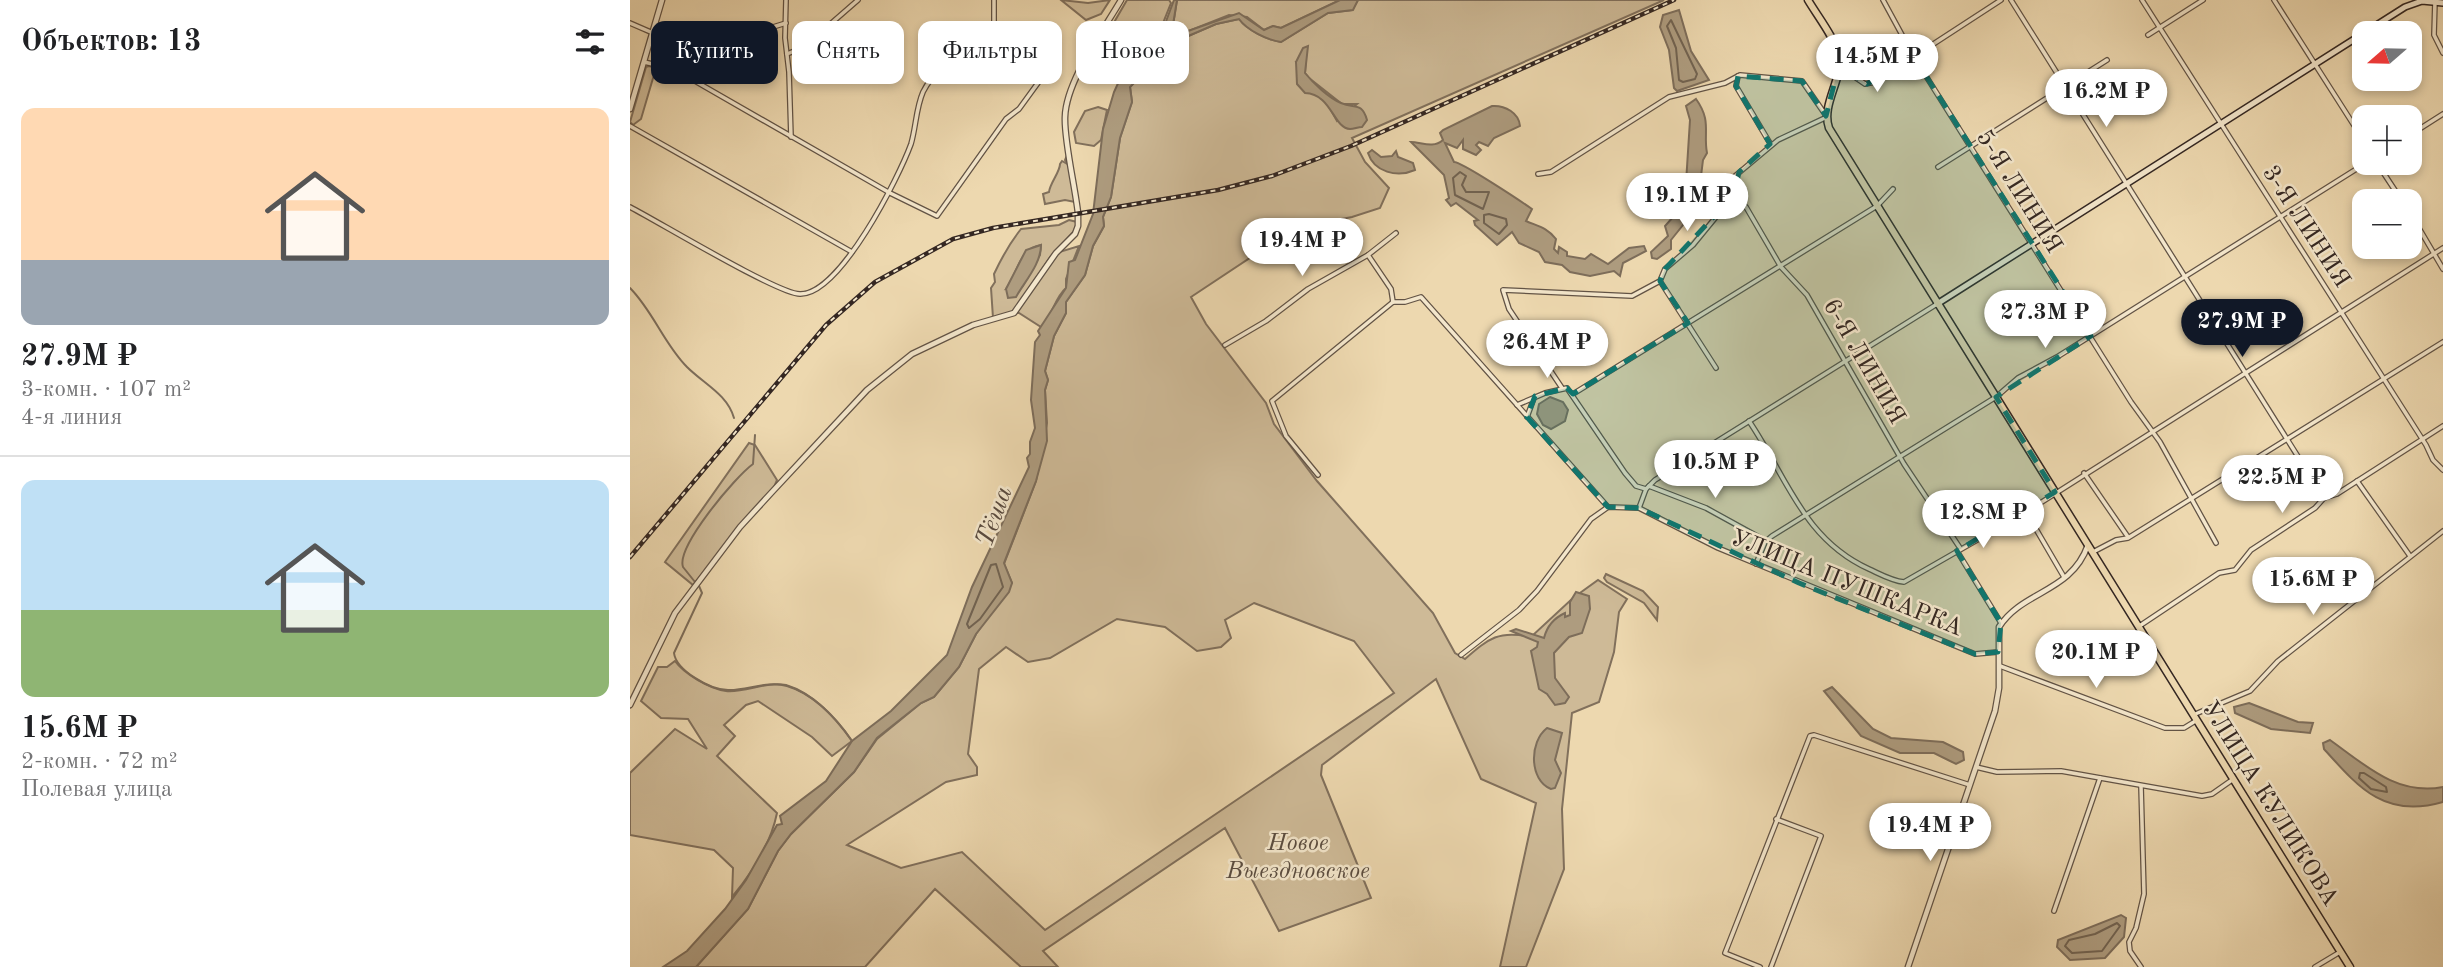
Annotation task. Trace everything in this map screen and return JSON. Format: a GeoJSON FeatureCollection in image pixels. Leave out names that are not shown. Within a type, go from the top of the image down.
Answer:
{"type":"FeatureCollection","features":[{"type":"Feature","properties":{"kind":"main road"},"geometry":{"type":"LineString","coordinates":[[1808,0],[1835,47],[1839,65],[1827,117]]}},
{"type":"Feature","properties":{"kind":"main road"},"geometry":{"type":"LineString","coordinates":[[1937,304],[2405,7],[2423,1],[2443,3]]}},
{"type":"Feature","properties":{"kind":"main road","name":"УЛИЦА КУЛИКОВА"},"geometry":{"type":"LineString","coordinates":[[1827,117],[1829,128],[1937,304],[2350,967]]}},
{"type":"Feature","properties":{"kind":"street"},"geometry":{"type":"LineString","coordinates":[[656,21],[662,0]]}},
{"type":"Feature","properties":{"kind":"street"},"geometry":{"type":"LineString","coordinates":[[786,0],[791,137]]}},
{"type":"Feature","properties":{"kind":"street"},"geometry":{"type":"LineString","coordinates":[[787,54],[804,47],[858,0]]}},
{"type":"Feature","properties":{"kind":"street"},"geometry":{"type":"LineString","coordinates":[[994,0],[994,21]]}},
{"type":"Feature","properties":{"kind":"street"},"geometry":{"type":"LineString","coordinates":[[630,705],[675,613],[740,527],[867,390],[912,354],[973,326],[1014,313],[1056,253],[1074,234],[1079,226],[1066,124],[1067,105],[1079,74],[1121,0]]}},
{"type":"Feature","properties":{"kind":"street","name":"5-Я ЛИНИЯ"},"geometry":{"type":"LineString","coordinates":[[1883,0],[1914,57],[2131,402],[2152,430],[2217,543]]}},
{"type":"Feature","properties":{"kind":"street"},"geometry":{"type":"LineString","coordinates":[[1839,65],[1859,81],[1870,83],[2001,0]]}},
{"type":"Feature","properties":{"kind":"street"},"geometry":{"type":"LineString","coordinates":[[2011,0],[2324,498]]}},
{"type":"Feature","properties":{"kind":"street","name":"3-Я ЛИНИЯ"},"geometry":{"type":"LineString","coordinates":[[2142,0],[2423,439],[2433,460],[2443,470]]}},
{"type":"Feature","properties":{"kind":"street"},"geometry":{"type":"LineString","coordinates":[[2148,35],[2203,0]]}},
{"type":"Feature","properties":{"kind":"street"},"geometry":{"type":"LineString","coordinates":[[2274,0],[2352,122]]}},
{"type":"Feature","properties":{"kind":"street"},"geometry":{"type":"LineString","coordinates":[[2435,1],[2434,35],[2443,52]]}},
{"type":"Feature","properties":{"kind":"street"},"geometry":{"type":"LineString","coordinates":[[630,23],[651,32]]}},
{"type":"Feature","properties":{"kind":"street"},"geometry":{"type":"LineString","coordinates":[[778,25],[786,23]]}},
{"type":"Feature","properties":{"kind":"street"},"geometry":{"type":"LineString","coordinates":[[630,110],[651,39]]}},
{"type":"Feature","properties":{"kind":"street"},"geometry":{"type":"LineString","coordinates":[[1938,167],[2107,60]]}},
{"type":"Feature","properties":{"kind":"street"},"geometry":{"type":"LineString","coordinates":[[644,62],[651,64]]}},
{"type":"Feature","properties":{"kind":"street"},"geometry":{"type":"LineString","coordinates":[[1738,76],[1735,86],[1771,145]]}},
{"type":"Feature","properties":{"kind":"street"},"geometry":{"type":"LineString","coordinates":[[1538,174],[1551,172],[1669,97],[1725,83],[1738,76],[1802,80],[1827,117],[1771,145],[1735,176],[1734,195],[1693,245],[1665,269],[1660,281],[1632,296],[1503,289],[1509,309],[1562,388],[1573,394],[1636,486],[1706,509],[1766,541]]}},
{"type":"Feature","properties":{"kind":"street"},"geometry":{"type":"LineString","coordinates":[[700,84],[890,193],[937,216],[1006,119],[1019,109],[1037,84]]}},
{"type":"Feature","properties":{"kind":"street"},"geometry":{"type":"LineString","coordinates":[[630,207],[752,274],[799,294],[811,292],[839,268],[852,252],[890,193],[911,142],[923,93],[928,84]]}},
{"type":"Feature","properties":{"kind":"street"},"geometry":{"type":"LineString","coordinates":[[2422,127],[2443,114]]}},
{"type":"Feature","properties":{"kind":"street"},"geometry":{"type":"LineString","coordinates":[[630,125],[852,252]]}},
{"type":"Feature","properties":{"kind":"street"},"geometry":{"type":"LineString","coordinates":[[1756,565],[1766,541],[1804,515],[1996,397],[2018,378],[2352,172]]}},
{"type":"Feature","properties":{"kind":"street"},"geometry":{"type":"LineString","coordinates":[[1573,394],[1877,206],[1893,189]]}},
{"type":"Feature","properties":{"kind":"street","name":"6-Я ЛИНИЯ"},"geometry":{"type":"LineString","coordinates":[[1734,195],[1746,207],[1781,267],[1807,295],[1836,343],[1843,361],[2001,623]]}},
{"type":"Feature","properties":{"kind":"street"},"geometry":{"type":"LineString","coordinates":[[1225,345],[1266,321],[1308,289],[1368,255],[1396,233]]}},
{"type":"Feature","properties":{"kind":"street"},"geometry":{"type":"LineString","coordinates":[[2422,234],[2443,269]]}},
{"type":"Feature","properties":{"kind":"street"},"geometry":{"type":"LineString","coordinates":[[1749,421],[1804,515],[1825,542],[1840,554],[1900,583],[1911,580],[2026,512],[2084,472],[2443,248]]}},
{"type":"Feature","properties":{"kind":"street"},"geometry":{"type":"LineString","coordinates":[[1368,255],[1391,289],[1393,302]]}},
{"type":"Feature","properties":{"kind":"street"},"geometry":{"type":"LineString","coordinates":[[1660,281],[1716,369]]}},
{"type":"Feature","properties":{"kind":"street"},"geometry":{"type":"LineString","coordinates":[[1318,475],[1286,436],[1272,401],[1393,302],[1405,302],[1421,297],[1608,507],[1591,519],[1537,591],[1519,610],[1461,655]]}},
{"type":"Feature","properties":{"kind":"street"},"geometry":{"type":"LineString","coordinates":[[1639,508],[1648,488],[1843,361],[1937,304]]}},
{"type":"Feature","properties":{"kind":"street"},"geometry":{"type":"LineString","coordinates":[[2093,552],[2116,540],[2128,538],[2443,342]]}},
{"type":"Feature","properties":{"kind":"street"},"geometry":{"type":"LineString","coordinates":[[1516,405],[1562,388]]}},
{"type":"Feature","properties":{"kind":"street"},"geometry":{"type":"LineString","coordinates":[[1527,417],[1535,396]]}},
{"type":"Feature","properties":{"kind":"street"},"geometry":{"type":"LineString","coordinates":[[2138,627],[2219,573],[2235,570],[2251,550],[2315,508],[2324,498],[2337,494],[2443,426]]}},
{"type":"Feature","properties":{"kind":"street"},"geometry":{"type":"LineString","coordinates":[[2084,472],[2128,538]]}},
{"type":"Feature","properties":{"kind":"street"},"geometry":{"type":"LineString","coordinates":[[2357,481],[2410,556]]}},
{"type":"Feature","properties":{"kind":"street","name":"УЛИЦА ПУШКАРКА"},"geometry":{"type":"LineString","coordinates":[[1608,507],[1639,508],[1756,565],[1975,654],[1998,652]]}},
{"type":"Feature","properties":{"kind":"street"},"geometry":{"type":"LineString","coordinates":[[2026,512],[2065,579]]}},
{"type":"Feature","properties":{"kind":"street"},"geometry":{"type":"LineString","coordinates":[[2000,666],[2165,728],[2184,728],[2195,718],[2250,691],[2278,661],[2443,531]]}},
{"type":"Feature","properties":{"kind":"street"},"geometry":{"type":"LineString","coordinates":[[1908,967],[1997,701],[2000,666],[1997,630],[2001,623],[2076,570],[2088,544]]}},
{"type":"Feature","properties":{"kind":"street"},"geometry":{"type":"LineString","coordinates":[[1760,967],[1725,953],[1811,735],[1970,785]]}},
{"type":"Feature","properties":{"kind":"street"},"geometry":{"type":"LineString","coordinates":[[1976,767],[1997,772],[2061,771],[2206,796],[2233,779]]}},
{"type":"Feature","properties":{"kind":"street"},"geometry":{"type":"LineString","coordinates":[[2054,912],[2100,778]]}},
{"type":"Feature","properties":{"kind":"street"},"geometry":{"type":"LineString","coordinates":[[2141,786],[2144,894],[2136,928],[2129,942],[2130,951],[2141,967]]}},
{"type":"Feature","properties":{"kind":"street"},"geometry":{"type":"LineString","coordinates":[[1771,967],[1821,836],[1776,819]]}},
{"type":"Feature","properties":{"kind":"street"},"geometry":{"type":"LineString","coordinates":[[2315,967],[2340,952]]}},
{"type":"Feature","properties":{"kind":"highlighted area"},"geometry":{"type":"Polygon","coordinates":[[[1914,57],[2091,336],[1996,397],[2055,492],[1957,551],[2001,623],[1998,652],[1975,654],[1799,583],[1639,508],[1608,507],[1527,417],[1535,396],[1567,388],[1573,394],[1688,323],[1660,281],[1665,269],[1734,195],[1739,172],[1770,144],[1736,86],[1738,76],[1802,81],[1826,116],[1839,65],[1867,84],[1914,57]]]}},
{"type":"Feature","properties":{"kind":"green space"},"geometry":{"type":"Polygon","coordinates":[[[1061,0],[1088,3],[1110,0],[1101,14],[1086,20],[1061,0]]]}},
{"type":"Feature","properties":{"kind":"green space"},"geometry":{"type":"Polygon","coordinates":[[[1127,0],[1169,0],[1171,3],[1164,21],[1115,21],[1127,0]]]}},
{"type":"Feature","properties":{"kind":"green space"},"geometry":{"type":"Polygon","coordinates":[[[1177,0],[1340,0],[1281,28],[1273,26],[1264,30],[1247,17],[1229,15],[1189,31],[1189,21],[1174,21],[1177,0]]]}},
{"type":"Feature","properties":{"kind":"green space","name":"Новое Выездновское"},"geometry":{"type":"Polygon","coordinates":[[[1358,0],[1664,0],[1352,138],[1365,162],[1389,188],[1380,208],[1352,217],[1295,228],[1191,297],[1206,324],[1266,403],[1274,424],[1317,481],[1433,613],[1455,653],[1465,659],[1488,641],[1502,635],[1531,637],[1573,598],[1598,580],[1627,599],[1619,612],[1614,652],[1599,702],[1572,713],[1562,809],[1564,869],[1526,967],[1500,967],[1536,803],[1481,779],[1436,679],[1322,765],[1321,775],[1371,898],[1279,931],[1225,828],[1043,951],[1058,967],[1021,967],[935,889],[865,967],[696,967],[748,909],[778,851],[791,834],[854,772],[877,739],[921,703],[934,697],[959,667],[976,634],[1012,583],[1004,564],[1036,481],[1047,423],[1045,390],[1048,380],[1045,371],[1054,336],[1066,313],[1066,302],[1085,275],[1093,246],[1104,226],[1103,217],[1111,197],[1120,138],[1132,102],[1130,87],[1133,84],[1189,84],[1189,36],[1216,24],[1239,19],[1258,34],[1281,42],[1328,13],[1352,10],[1358,0]],[[1306,58],[1296,62],[1314,93],[1327,103],[1337,121],[1357,104],[1342,104],[1305,73],[1306,58]],[[1254,603],[1225,620],[1231,638],[1221,647],[1197,651],[1165,627],[1117,619],[1050,658],[1028,662],[1006,647],[979,669],[968,754],[977,767],[977,775],[946,782],[847,845],[901,868],[962,852],[1045,930],[1394,693],[1354,641],[1254,603]]]}},
{"type":"Feature","properties":{"kind":"green space"},"geometry":{"type":"Polygon","coordinates":[[[646,67],[651,67],[651,84],[641,119],[633,125],[630,122],[646,67]]]}},
{"type":"Feature","properties":{"kind":"green space"},"geometry":{"type":"Polygon","coordinates":[[[1098,107],[1107,110],[1101,140],[1094,146],[1076,143],[1074,132],[1085,111],[1098,107]]]}},
{"type":"Feature","properties":{"kind":"green space"},"geometry":{"type":"Polygon","coordinates":[[[1064,125],[1075,202],[1065,200],[1045,204],[1043,194],[1049,192],[1060,164],[1062,161],[1069,165],[1065,160],[1067,155],[1064,125]]]}},
{"type":"Feature","properties":{"kind":"green space"},"geometry":{"type":"Polygon","coordinates":[[[1069,220],[1077,222],[1074,231],[1050,257],[1014,311],[993,318],[991,288],[995,282],[994,274],[1013,240],[1021,229],[1059,225],[1069,220]],[[1041,245],[1023,256],[1006,289],[1022,287],[1040,255],[1041,245]]]}},
{"type":"Feature","properties":{"kind":"green space"},"geometry":{"type":"Polygon","coordinates":[[[1079,246],[1066,279],[1066,288],[1041,327],[1019,313],[1014,313],[1056,253],[1079,246]]]}},
{"type":"Feature","properties":{"kind":"green space"},"geometry":{"type":"Polygon","coordinates":[[[749,443],[755,445],[777,480],[772,492],[693,585],[665,562],[749,443]]]}},
{"type":"Feature","properties":{"kind":"green space"},"geometry":{"type":"Polygon","coordinates":[[[1606,574],[1643,591],[1658,607],[1657,620],[1644,603],[1607,582],[1604,578],[1606,574]]]}},
{"type":"Feature","properties":{"kind":"green space"},"geometry":{"type":"Polygon","coordinates":[[[675,661],[691,676],[720,690],[733,691],[778,684],[796,689],[824,708],[852,741],[832,756],[812,737],[758,701],[746,705],[724,725],[735,736],[717,756],[777,813],[760,857],[732,897],[733,868],[714,850],[630,835],[630,773],[675,729],[707,749],[688,719],[661,718],[641,701],[658,667],[667,667],[675,661]]]}},
{"type":"Feature","properties":{"kind":"water"},"geometry":{"type":"Polygon","coordinates":[[[1174,0],[1177,0],[1174,21],[1166,21],[1174,0]]]}},
{"type":"Feature","properties":{"kind":"water"},"geometry":{"type":"Polygon","coordinates":[[[1340,0],[1358,0],[1353,10],[1328,13],[1281,42],[1258,34],[1239,19],[1216,24],[1189,36],[1189,31],[1239,13],[1264,30],[1273,26],[1281,28],[1340,0]]]}},
{"type":"Feature","properties":{"kind":"water"},"geometry":{"type":"Polygon","coordinates":[[[1679,10],[1691,51],[1709,80],[1677,91],[1674,88],[1669,50],[1660,27],[1663,15],[1679,10]]]}},
{"type":"Feature","properties":{"kind":"water"},"geometry":{"type":"Polygon","coordinates":[[[1308,46],[1305,73],[1331,98],[1363,111],[1367,120],[1362,127],[1344,127],[1321,99],[1305,93],[1297,84],[1296,62],[1303,48],[1308,46]]]}},
{"type":"Feature","properties":{"kind":"water"},"geometry":{"type":"Polygon","coordinates":[[[1118,84],[1133,84],[1130,87],[1132,102],[1120,138],[1111,197],[1103,217],[1104,226],[1093,246],[1085,275],[1066,302],[1066,313],[1054,336],[1045,371],[1048,380],[1045,390],[1047,441],[1036,481],[1004,563],[1012,583],[1009,592],[976,634],[959,667],[934,697],[921,703],[877,738],[854,772],[791,834],[778,851],[748,909],[696,967],[663,967],[687,951],[725,909],[746,880],[777,825],[782,824],[780,816],[826,781],[852,741],[891,711],[947,655],[972,587],[1029,467],[1027,458],[1035,428],[1031,400],[1035,342],[1040,335],[1038,331],[1066,288],[1069,262],[1075,260],[1093,214],[1103,129],[1118,84]]]}},
{"type":"Feature","properties":{"kind":"water"},"geometry":{"type":"Polygon","coordinates":[[[1696,99],[1704,114],[1707,153],[1703,160],[1701,176],[1686,183],[1690,120],[1686,106],[1696,99]]]}},
{"type":"Feature","properties":{"kind":"water"},"geometry":{"type":"Polygon","coordinates":[[[1492,106],[1510,111],[1517,117],[1520,126],[1494,138],[1488,146],[1479,142],[1476,145],[1481,150],[1476,155],[1463,149],[1463,140],[1457,148],[1445,143],[1454,162],[1480,175],[1532,209],[1526,221],[1553,235],[1556,239],[1554,249],[1558,253],[1559,247],[1567,252],[1567,256],[1585,259],[1591,254],[1608,264],[1629,248],[1644,246],[1646,251],[1623,263],[1620,276],[1614,271],[1590,276],[1570,272],[1562,265],[1545,262],[1539,252],[1519,243],[1512,232],[1497,245],[1475,225],[1474,221],[1478,220],[1456,203],[1451,206],[1446,200],[1449,198],[1444,175],[1411,142],[1431,145],[1439,143],[1443,140],[1440,133],[1443,130],[1492,106]]]}},
{"type":"Feature","properties":{"kind":"water"},"geometry":{"type":"Polygon","coordinates":[[[1372,150],[1381,157],[1392,156],[1396,151],[1398,157],[1413,163],[1415,170],[1387,172],[1371,160],[1368,153],[1372,150]]]}},
{"type":"Feature","properties":{"kind":"water"},"geometry":{"type":"Polygon","coordinates":[[[1686,203],[1695,210],[1671,240],[1671,249],[1657,259],[1652,258],[1651,252],[1668,236],[1665,226],[1674,216],[1676,206],[1686,203]]]}},
{"type":"Feature","properties":{"kind":"water"},"geometry":{"type":"Polygon","coordinates":[[[1041,245],[1032,272],[1016,297],[1008,298],[1006,289],[1026,250],[1041,245]]]}},
{"type":"Feature","properties":{"kind":"water"},"geometry":{"type":"Polygon","coordinates":[[[1550,397],[1563,402],[1568,410],[1565,421],[1551,429],[1543,425],[1537,414],[1539,404],[1550,397]]]}},
{"type":"Feature","properties":{"kind":"water"},"geometry":{"type":"Polygon","coordinates":[[[1576,592],[1589,596],[1590,609],[1582,633],[1569,637],[1554,653],[1555,678],[1569,697],[1565,703],[1555,705],[1547,694],[1539,689],[1531,651],[1537,647],[1538,642],[1511,631],[1516,629],[1544,638],[1554,620],[1565,613],[1565,617],[1570,615],[1570,602],[1576,592]]]}},
{"type":"Feature","properties":{"kind":"water"},"geometry":{"type":"Polygon","coordinates":[[[1832,687],[1873,729],[1891,738],[1943,742],[1963,752],[1964,760],[1956,764],[1934,753],[1900,753],[1861,736],[1824,691],[1832,687]]]}},
{"type":"Feature","properties":{"kind":"water"},"geometry":{"type":"Polygon","coordinates":[[[2249,703],[2298,722],[2313,723],[2310,733],[2271,729],[2235,713],[2234,707],[2249,703]]]}},
{"type":"Feature","properties":{"kind":"water"},"geometry":{"type":"Polygon","coordinates":[[[1547,728],[1562,733],[1555,760],[1561,773],[1555,788],[1551,789],[1539,778],[1534,760],[1537,742],[1547,728]]]}},
{"type":"Feature","properties":{"kind":"water"},"geometry":{"type":"Polygon","coordinates":[[[2330,740],[2369,768],[2396,783],[2426,789],[2443,787],[2443,802],[2405,806],[2389,803],[2375,796],[2349,776],[2324,749],[2323,743],[2330,740]]]}},
{"type":"Feature","properties":{"kind":"water"},"geometry":{"type":"Polygon","coordinates":[[[2121,915],[2126,918],[2124,937],[2105,958],[2070,960],[2057,947],[2058,940],[2121,915]]]}},
{"type":"Feature","properties":{"kind":"waterway"},"geometry":{"type":"LineString","coordinates":[[630,288],[679,358],[721,396],[734,418]]}},
{"type":"Feature","properties":{"kind":"waterway"},"geometry":{"type":"LineString","coordinates":[[695,582],[683,567],[683,557],[688,544],[721,497],[753,464],[755,435]]}},
{"type":"Feature","properties":{"kind":"waterway"},"geometry":{"type":"LineString","coordinates":[[699,586],[702,593],[674,653],[681,666],[695,678],[721,689],[735,690],[780,684],[797,690],[824,708],[852,741]]}},
{"type":"Feature","properties":{"kind":"railway"},"geometry":{"type":"LineString","coordinates":[[630,557],[826,325],[875,282],[953,239],[993,228],[1218,190],[1272,176],[1351,146],[1674,0]]}},
{"type":"Feature","properties":{"kind":"water label","name":"Тёша"},"geometry":{"type":"Point","coordinates":[993,516]}}]}
